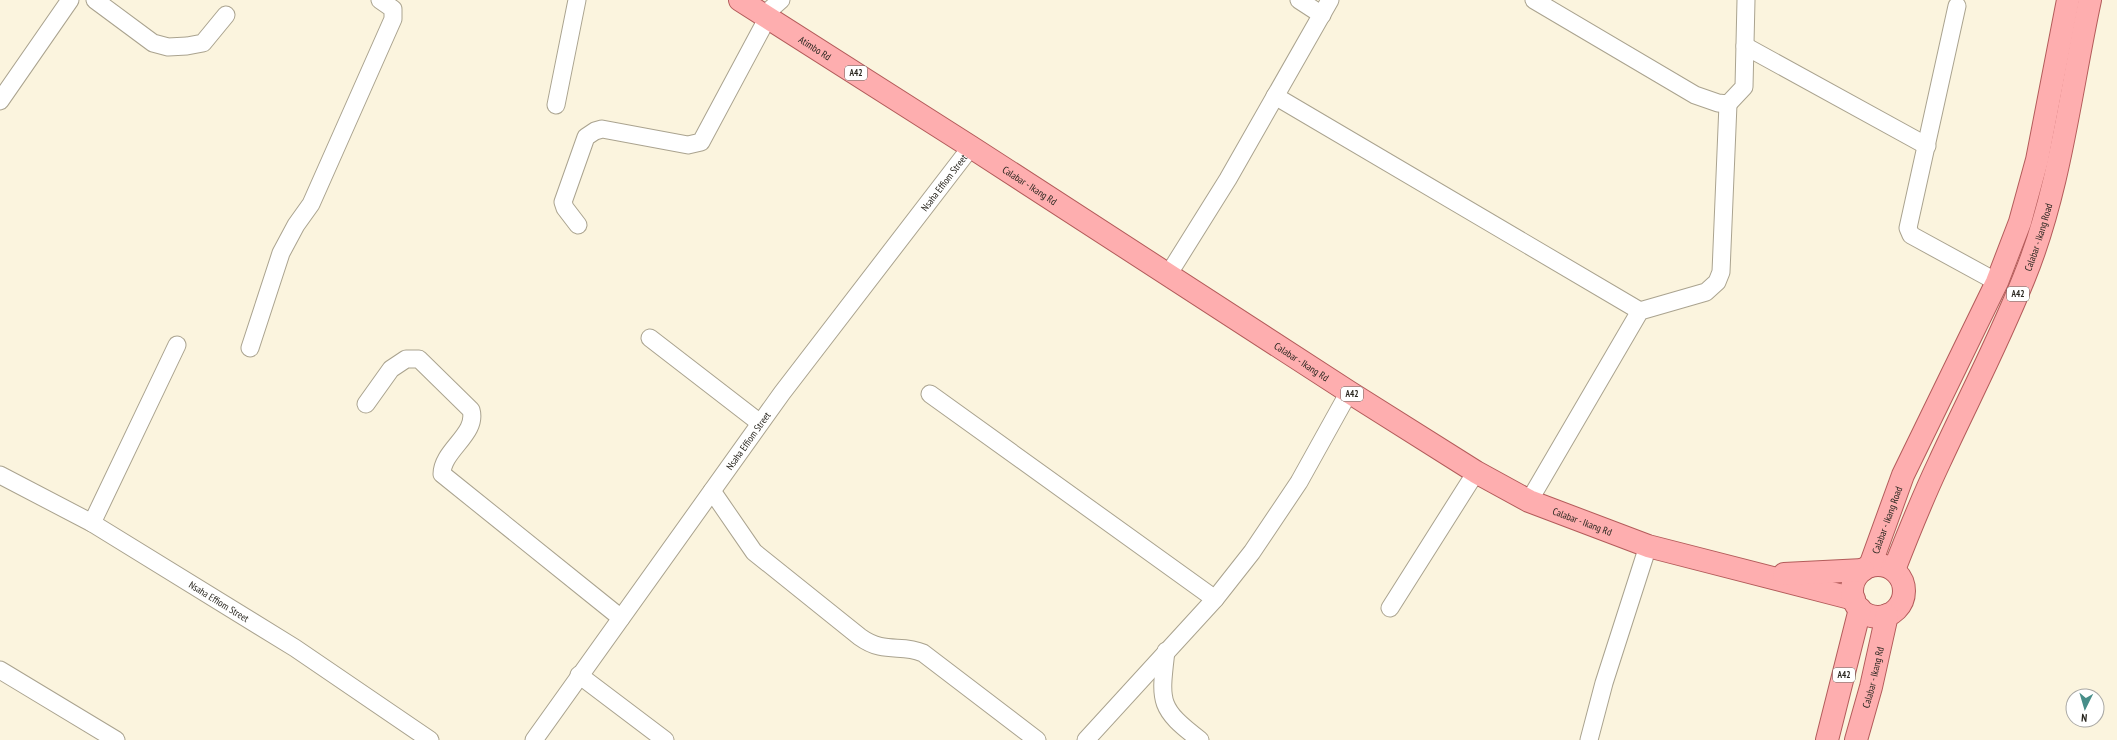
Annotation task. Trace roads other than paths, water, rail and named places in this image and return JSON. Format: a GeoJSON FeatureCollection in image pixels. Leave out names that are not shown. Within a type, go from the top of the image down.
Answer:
{"type":"FeatureCollection","features":[{"type":"Feature","properties":{"kind":"main road","name":"Atimbo Rd"},"geometry":{"type":"LineString","coordinates":[[740,0],[971,147]]}},
{"type":"Feature","properties":{"kind":"main road","name":"Calabar - Ikang Road"},"geometry":{"type":"LineString","coordinates":[[1866,568],[1903,475],[2008,257],[2020,222],[2037,160],[2068,0]]}},
{"type":"Feature","properties":{"kind":"main road","name":"Calabar - Ikang Road"},"geometry":{"type":"LineString","coordinates":[[1894,570],[1939,463],[2025,278],[2043,224],[2059,160],[2090,0]]}},
{"type":"Feature","properties":{"kind":"main road","name":"Calabar - Ikang Rd"},"geometry":{"type":"LineString","coordinates":[[971,147],[1349,392],[1476,472],[1529,501],[1648,546],[1765,575],[1857,604]]}},
{"type":"Feature","properties":{"kind":"main road","name":"A42"},"geometry":{"type":"LineString","coordinates":[[1827,740],[1857,604],[1854,583],[1866,568],[1882,565],[1894,570]]}},
{"type":"Feature","properties":{"kind":"main road","name":"Calabar - Ikang Rd"},"geometry":{"type":"LineString","coordinates":[[1765,575],[1866,568]]}},
{"type":"Feature","properties":{"kind":"main road"},"geometry":{"type":"LineString","coordinates":[[1887,615],[1897,608],[1904,595],[1902,579],[1894,570]]}},
{"type":"Feature","properties":{"kind":"main road","name":"A42"},"geometry":{"type":"LineString","coordinates":[[1857,604],[1870,615],[1887,615]]}},
{"type":"Feature","properties":{"kind":"main road","name":"Calabar - Ikang Rd"},"geometry":{"type":"LineString","coordinates":[[1856,740],[1871,687],[1887,615]]}},
{"type":"Feature","properties":{"kind":"street"},"geometry":{"type":"LineString","coordinates":[[0,101],[70,0]]}},
{"type":"Feature","properties":{"kind":"street"},"geometry":{"type":"LineString","coordinates":[[95,0],[153,43],[168,47],[203,43],[226,15]]}},
{"type":"Feature","properties":{"kind":"street"},"geometry":{"type":"LineString","coordinates":[[250,348],[281,253],[296,225],[311,204],[393,19],[392,9],[380,0]]}},
{"type":"Feature","properties":{"kind":"street"},"geometry":{"type":"LineString","coordinates":[[556,105],[577,0]]}},
{"type":"Feature","properties":{"kind":"street"},"geometry":{"type":"LineString","coordinates":[[578,225],[565,208],[564,202],[586,137],[595,131],[602,130],[688,145],[700,142],[766,16],[781,0]]}},
{"type":"Feature","properties":{"kind":"street"},"geometry":{"type":"LineString","coordinates":[[1168,275],[1228,179],[1326,7],[1299,0]]}},
{"type":"Feature","properties":{"kind":"street"},"geometry":{"type":"LineString","coordinates":[[1534,0],[1695,95],[1718,103],[1728,104]]}},
{"type":"Feature","properties":{"kind":"street"},"geometry":{"type":"LineString","coordinates":[[1529,501],[1640,311],[1706,292],[1717,282],[1720,272],[1728,104],[1744,87],[1746,0]]}},
{"type":"Feature","properties":{"kind":"street"},"geometry":{"type":"LineString","coordinates":[[1957,6],[1908,228],[1909,233],[1996,282]]}},
{"type":"Feature","properties":{"kind":"street"},"geometry":{"type":"LineString","coordinates":[[1745,46],[1926,146]]}},
{"type":"Feature","properties":{"kind":"street"},"geometry":{"type":"LineString","coordinates":[[1275,96],[1640,311]]}},
{"type":"Feature","properties":{"kind":"street","name":"Nsaha Effiom Street"},"geometry":{"type":"LineString","coordinates":[[534,740],[579,675],[760,424],[971,147]]}},
{"type":"Feature","properties":{"kind":"street"},"geometry":{"type":"LineString","coordinates":[[650,338],[760,424]]}},
{"type":"Feature","properties":{"kind":"street"},"geometry":{"type":"LineString","coordinates":[[92,523],[177,345]]}},
{"type":"Feature","properties":{"kind":"street"},"geometry":{"type":"LineString","coordinates":[[366,404],[391,369],[406,359],[419,359],[472,410],[473,417],[470,425],[442,465],[442,474],[620,618]]}},
{"type":"Feature","properties":{"kind":"street"},"geometry":{"type":"LineString","coordinates":[[1086,740],[1215,599],[1252,552],[1299,482],[1349,392]]}},
{"type":"Feature","properties":{"kind":"street"},"geometry":{"type":"LineString","coordinates":[[930,394],[1215,599]]}},
{"type":"Feature","properties":{"kind":"street"},"geometry":{"type":"LineString","coordinates":[[1390,608],[1476,472]]}},
{"type":"Feature","properties":{"kind":"street","name":"Nsaha Effiom Street"},"geometry":{"type":"LineString","coordinates":[[0,475],[92,523],[295,648],[430,740]]}},
{"type":"Feature","properties":{"kind":"street"},"geometry":{"type":"LineString","coordinates":[[712,491],[754,552],[860,638],[872,646],[916,650],[923,653],[1037,740]]}},
{"type":"Feature","properties":{"kind":"street"},"geometry":{"type":"LineString","coordinates":[[1589,740],[1604,683],[1648,546]]}},
{"type":"Feature","properties":{"kind":"street"},"geometry":{"type":"LineString","coordinates":[[1166,651],[1161,689],[1162,700],[1180,724],[1200,740]]}},
{"type":"Feature","properties":{"kind":"street"},"geometry":{"type":"LineString","coordinates":[[0,670],[116,740]]}},
{"type":"Feature","properties":{"kind":"street"},"geometry":{"type":"LineString","coordinates":[[579,675],[665,740]]}}]}
